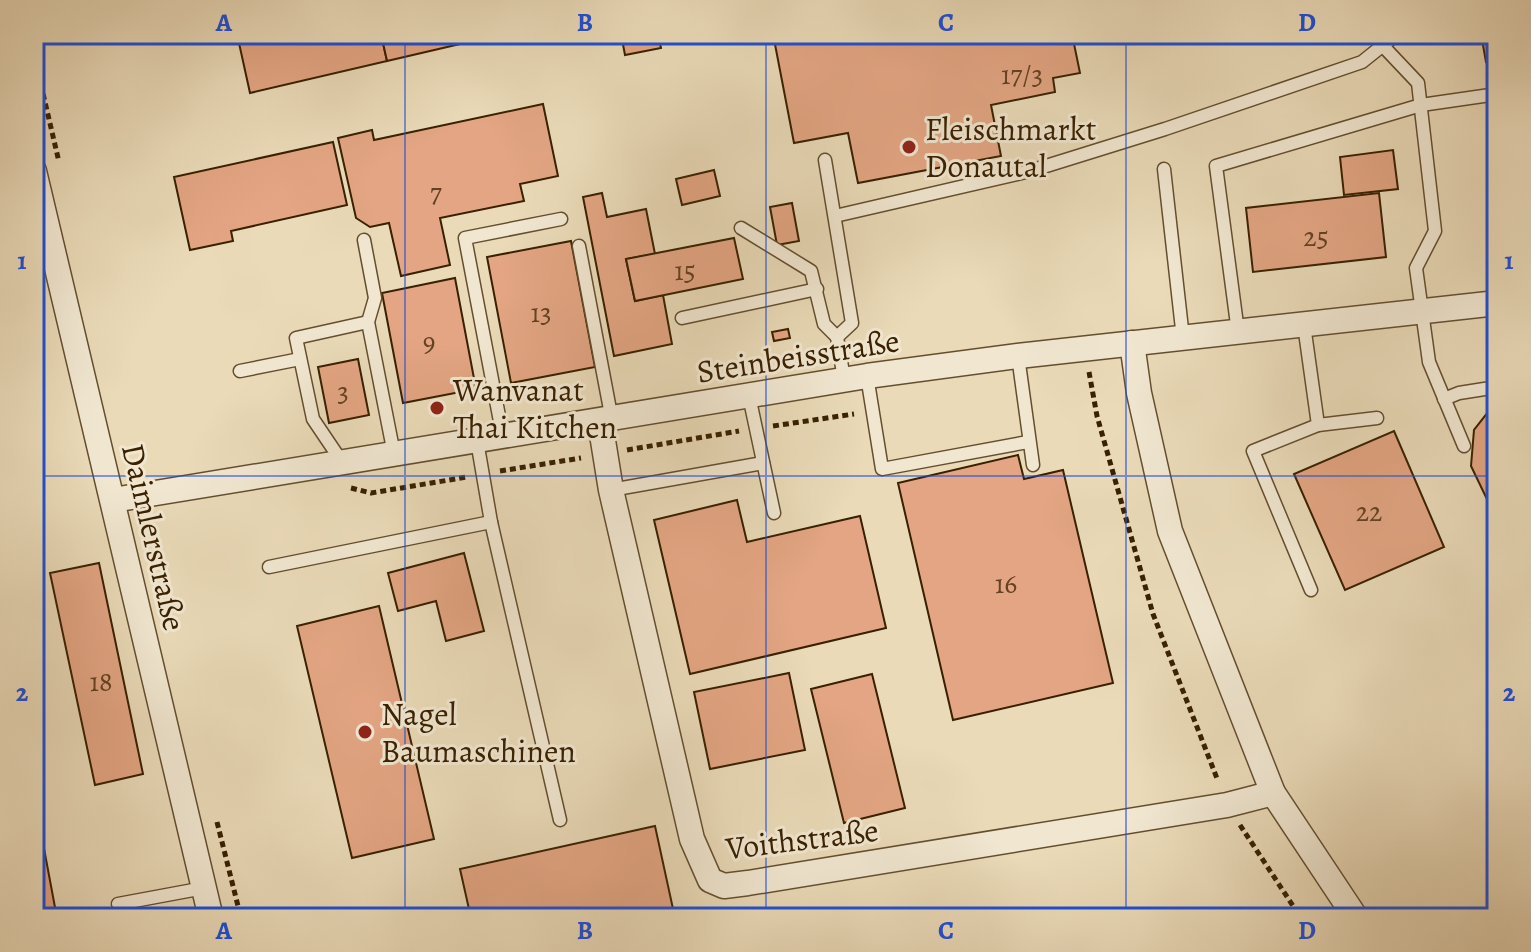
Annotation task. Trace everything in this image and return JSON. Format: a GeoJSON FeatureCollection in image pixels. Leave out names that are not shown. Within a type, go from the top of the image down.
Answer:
{"type":"FeatureCollection","features":[{"type":"Feature","properties":{"kind":"street","name":"Daimlerstraße"},"geometry":{"type":"LineString","coordinates":[[34,171],[211,918]]}},
{"type":"Feature","properties":{"kind":"street","name":"Steinbeisstraße"},"geometry":{"type":"LineString","coordinates":[[113,500],[855,378],[1085,348],[1497,303]]}},
{"type":"Feature","properties":{"kind":"street"},"geometry":{"type":"LineString","coordinates":[[1132,343],[1139,393],[1170,531],[1273,793],[1356,918]]}},
{"type":"Feature","properties":{"kind":"street","name":"Voithstraße"},"geometry":{"type":"LineString","coordinates":[[606,421],[611,490],[692,839],[710,880],[724,886],[1227,805],[1273,793]]}},
{"type":"Feature","properties":{"kind":"lane"},"geometry":{"type":"LineString","coordinates":[[835,216],[1030,171],[1150,134],[1362,62],[1397,34]]}},
{"type":"Feature","properties":{"kind":"lane"},"geometry":{"type":"LineString","coordinates":[[1383,46],[1418,83],[1435,231],[1416,268],[1429,362],[1464,446]]}},
{"type":"Feature","properties":{"kind":"lane"},"geometry":{"type":"LineString","coordinates":[[1238,332],[1216,166],[1421,105],[1497,94]]}},
{"type":"Feature","properties":{"kind":"lane"},"geometry":{"type":"LineString","coordinates":[[825,160],[852,323],[837,337]]}},
{"type":"Feature","properties":{"kind":"lane"},"geometry":{"type":"LineString","coordinates":[[1164,169],[1183,338]]}},
{"type":"Feature","properties":{"kind":"lane"},"geometry":{"type":"LineString","coordinates":[[503,437],[465,238],[561,219]]}},
{"type":"Feature","properties":{"kind":"lane"},"geometry":{"type":"LineString","coordinates":[[741,228],[811,271],[824,324],[837,337],[855,378],[882,469],[1028,442]]}},
{"type":"Feature","properties":{"kind":"lane"},"geometry":{"type":"LineString","coordinates":[[364,240],[375,298],[368,322],[394,454]]}},
{"type":"Feature","properties":{"kind":"lane"},"geometry":{"type":"LineString","coordinates":[[579,246],[606,421]]}},
{"type":"Feature","properties":{"kind":"lane"},"geometry":{"type":"LineString","coordinates":[[682,318],[817,289]]}},
{"type":"Feature","properties":{"kind":"lane"},"geometry":{"type":"LineString","coordinates":[[330,464],[313,419],[296,338],[368,322]]}},
{"type":"Feature","properties":{"kind":"lane"},"geometry":{"type":"LineString","coordinates":[[1304,325],[1318,425]]}},
{"type":"Feature","properties":{"kind":"lane"},"geometry":{"type":"LineString","coordinates":[[1018,356],[1033,465]]}},
{"type":"Feature","properties":{"kind":"lane"},"geometry":{"type":"LineString","coordinates":[[240,371],[300,359]]}},
{"type":"Feature","properties":{"kind":"lane"},"geometry":{"type":"LineString","coordinates":[[1444,399],[1459,393],[1497,387]]}},
{"type":"Feature","properties":{"kind":"lane"},"geometry":{"type":"LineString","coordinates":[[749,396],[774,513]]}},
{"type":"Feature","properties":{"kind":"lane"},"geometry":{"type":"LineString","coordinates":[[1311,590],[1253,451],[1318,425],[1377,418]]}},
{"type":"Feature","properties":{"kind":"lane"},"geometry":{"type":"LineString","coordinates":[[477,441],[491,522],[560,820]]}},
{"type":"Feature","properties":{"kind":"lane"},"geometry":{"type":"LineString","coordinates":[[611,490],[763,463]]}},
{"type":"Feature","properties":{"kind":"lane"},"geometry":{"type":"LineString","coordinates":[[269,567],[491,522]]}},
{"type":"Feature","properties":{"kind":"lane"},"geometry":{"type":"LineString","coordinates":[[118,904],[204,888]]}},
{"type":"Feature","properties":{"kind":"path"},"geometry":{"type":"LineString","coordinates":[[34,55],[39,78],[34,79]]}},
{"type":"Feature","properties":{"kind":"path"},"geometry":{"type":"LineString","coordinates":[[1085,348],[1097,416],[1153,614],[1227,805],[1301,918]]}},
{"type":"Feature","properties":{"kind":"building"},"geometry":{"type":"Polygon","coordinates":[[[237,34],[381,34],[387,61],[250,93],[237,34]]]}},
{"type":"Feature","properties":{"kind":"building"},"geometry":{"type":"Polygon","coordinates":[[[381,34],[503,34],[387,61],[381,34]]]}},
{"type":"Feature","properties":{"kind":"building"},"geometry":{"type":"Polygon","coordinates":[[[550,34],[582,34],[551,40],[550,34]]]}},
{"type":"Feature","properties":{"kind":"building"},"geometry":{"type":"Polygon","coordinates":[[[621,34],[658,34],[661,48],[625,55],[621,34]]]}},
{"type":"Feature","properties":{"kind":"building"},"geometry":{"type":"Polygon","coordinates":[[[773,34],[1072,34],[1080,73],[1053,78],[1055,92],[991,105],[1001,156],[858,183],[848,133],[794,143],[773,34]]]}},
{"type":"Feature","properties":{"kind":"building"},"geometry":{"type":"Polygon","coordinates":[[[1481,34],[1497,34],[1497,60],[1486,62],[1481,34]]]}},
{"type":"Feature","properties":{"kind":"building"},"geometry":{"type":"Polygon","coordinates":[[[543,104],[558,176],[520,184],[524,201],[440,218],[450,265],[401,276],[389,223],[370,227],[356,218],[338,138],[372,130],[374,140],[543,104]]]}},
{"type":"Feature","properties":{"kind":"building"},"geometry":{"type":"Polygon","coordinates":[[[333,142],[347,205],[231,231],[233,241],[190,250],[174,177],[333,142]]]}},
{"type":"Feature","properties":{"kind":"building"},"geometry":{"type":"Polygon","coordinates":[[[1393,150],[1398,189],[1344,195],[1340,157],[1393,150]]]}},
{"type":"Feature","properties":{"kind":"building"},"geometry":{"type":"Polygon","coordinates":[[[714,170],[720,196],[682,205],[676,179],[714,170]]]}},
{"type":"Feature","properties":{"kind":"building"},"geometry":{"type":"Polygon","coordinates":[[[602,193],[607,217],[646,209],[655,254],[626,259],[635,301],[663,295],[672,344],[614,356],[583,197],[602,193]]]}},
{"type":"Feature","properties":{"kind":"building"},"geometry":{"type":"Polygon","coordinates":[[[1379,193],[1386,257],[1253,272],[1246,208],[1379,193]]]}},
{"type":"Feature","properties":{"kind":"building"},"geometry":{"type":"Polygon","coordinates":[[[792,203],[799,241],[777,245],[770,207],[792,203]]]}},
{"type":"Feature","properties":{"kind":"building"},"geometry":{"type":"Polygon","coordinates":[[[734,238],[743,279],[635,301],[626,259],[734,238]]]}},
{"type":"Feature","properties":{"kind":"building"},"geometry":{"type":"Polygon","coordinates":[[[571,241],[595,367],[511,383],[487,257],[571,241]]]}},
{"type":"Feature","properties":{"kind":"building"},"geometry":{"type":"Polygon","coordinates":[[[455,278],[476,389],[403,403],[382,293],[455,278]]]}},
{"type":"Feature","properties":{"kind":"building"},"geometry":{"type":"Polygon","coordinates":[[[788,329],[790,338],[774,341],[772,332],[788,329]]]}},
{"type":"Feature","properties":{"kind":"building"},"geometry":{"type":"Polygon","coordinates":[[[358,359],[369,415],[329,423],[318,367],[358,359]]]}},
{"type":"Feature","properties":{"kind":"building"},"geometry":{"type":"Polygon","coordinates":[[[1497,406],[1497,520],[1471,466],[1474,430],[1492,407],[1497,406]]]}},
{"type":"Feature","properties":{"kind":"building"},"geometry":{"type":"Polygon","coordinates":[[[1394,431],[1444,547],[1345,590],[1294,474],[1394,431]]]}},
{"type":"Feature","properties":{"kind":"building"},"geometry":{"type":"Polygon","coordinates":[[[1018,455],[1024,479],[1063,470],[1113,683],[953,720],[898,483],[1018,455]]]}},
{"type":"Feature","properties":{"kind":"building"},"geometry":{"type":"Polygon","coordinates":[[[737,500],[747,542],[860,516],[886,628],[690,674],[654,520],[737,500]]]}},
{"type":"Feature","properties":{"kind":"building","name":"Nagel Baumaschinen"},"geometry":{"type":"Polygon","coordinates":[[[464,553],[484,631],[446,641],[436,601],[398,611],[388,573],[464,553]]]}},
{"type":"Feature","properties":{"kind":"building"},"geometry":{"type":"Polygon","coordinates":[[[99,563],[143,774],[95,785],[50,573],[99,563]]]}},
{"type":"Feature","properties":{"kind":"building","name":"Nagel Baumaschinen"},"geometry":{"type":"Polygon","coordinates":[[[379,606],[434,839],[352,858],[297,626],[379,606]]]}},
{"type":"Feature","properties":{"kind":"building"},"geometry":{"type":"Polygon","coordinates":[[[789,673],[805,750],[710,769],[694,692],[789,673]]]}},
{"type":"Feature","properties":{"kind":"building"},"geometry":{"type":"Polygon","coordinates":[[[872,674],[905,808],[844,823],[811,689],[872,674]]]}},
{"type":"Feature","properties":{"kind":"building"},"geometry":{"type":"Polygon","coordinates":[[[34,795],[57,918],[34,918],[34,795]]]}},
{"type":"Feature","properties":{"kind":"building","name":"Nagel Baumaschinen"},"geometry":{"type":"Polygon","coordinates":[[[655,826],[675,918],[471,918],[460,869],[655,826]]]}},
{"type":"Feature","properties":{"kind":"place","name":"Fleischmarkt Donautal"},"geometry":{"type":"Point","coordinates":[909,147]}},
{"type":"Feature","properties":{"kind":"place","name":"Wanvanat Thai Kitchen"},"geometry":{"type":"Point","coordinates":[437,408]}},
{"type":"Feature","properties":{"kind":"place","name":"Nagel Baumaschinen"},"geometry":{"type":"Point","coordinates":[365,732]}}]}
